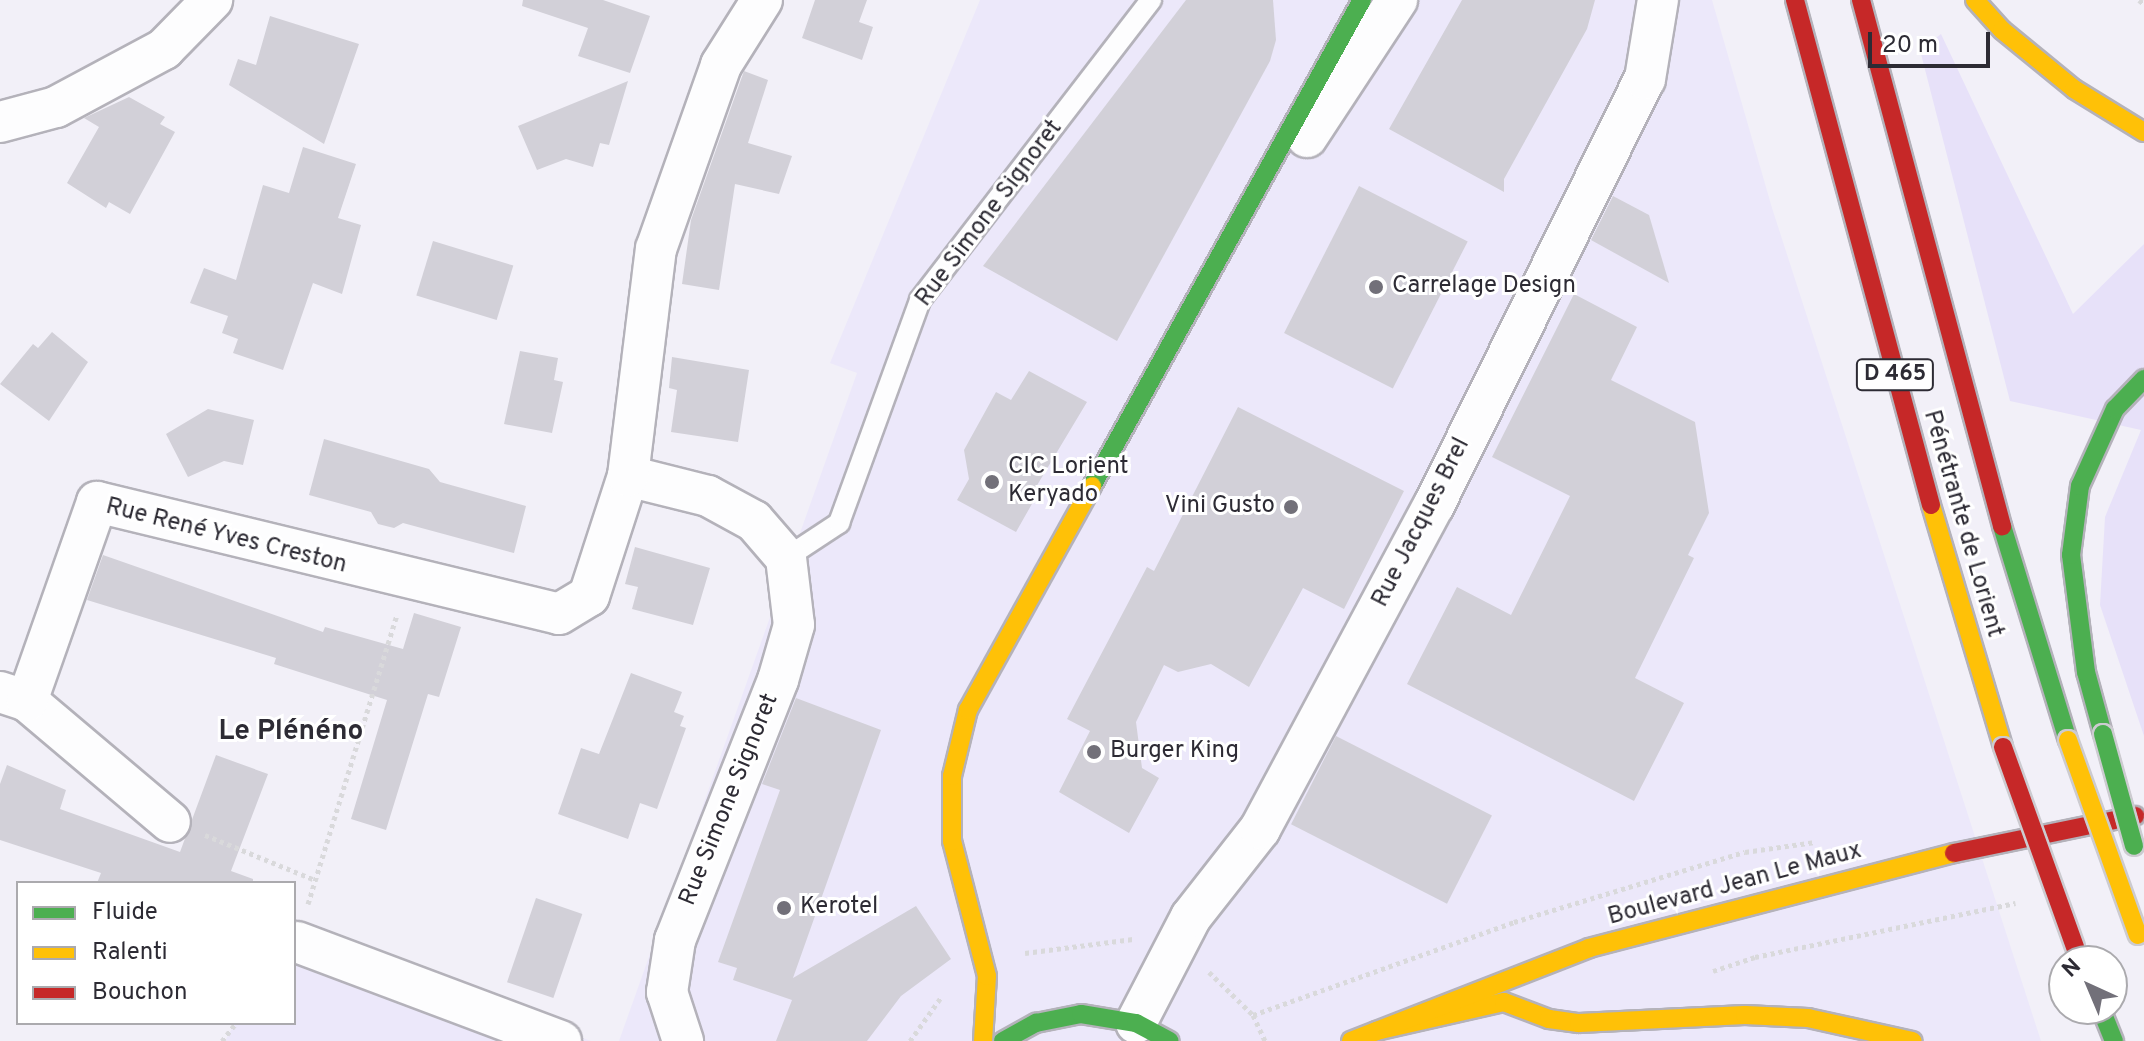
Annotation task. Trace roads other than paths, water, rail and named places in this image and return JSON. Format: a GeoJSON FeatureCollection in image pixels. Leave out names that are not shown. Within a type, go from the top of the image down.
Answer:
{"type":"FeatureCollection","features":[{"type":"Feature","properties":{"kind":"main road"},"geometry":{"type":"LineString","coordinates":[[983,1041],[985,968],[952,841],[952,776],[968,710],[1362,0]]}},
{"type":"Feature","properties":{"kind":"main road","name":"Pénétrante de Lorient"},"geometry":{"type":"LineString","coordinates":[[1795,0],[1939,538],[2003,747],[2075,945]]}},
{"type":"Feature","properties":{"kind":"main road","name":"Pénétrante de Lorient"},"geometry":{"type":"LineString","coordinates":[[1861,0],[2005,538],[2068,740],[2141,943]]}},
{"type":"Feature","properties":{"kind":"main road"},"geometry":{"type":"LineString","coordinates":[[1975,0],[2002,30],[2074,89],[2144,132]]}},
{"type":"Feature","properties":{"kind":"main road"},"geometry":{"type":"LineString","coordinates":[[2140,869],[2086,672],[2071,555],[2080,486],[2115,409],[2144,379]]}},
{"type":"Feature","properties":{"kind":"main road","name":"Boulevard Jean Le Maux"},"geometry":{"type":"LineString","coordinates":[[1351,1041],[1589,948],[1961,851],[2144,814]]}},
{"type":"Feature","properties":{"kind":"main road"},"geometry":{"type":"LineString","coordinates":[[1376,1031],[1504,1002],[1549,1019],[1579,1023],[1745,1015],[1808,1018],[1912,1041]]}},
{"type":"Feature","properties":{"kind":"main road"},"geometry":{"type":"LineString","coordinates":[[1003,1041],[1036,1023],[1081,1014],[1153,1032]]}},
{"type":"Feature","properties":{"kind":"street"},"geometry":{"type":"LineString","coordinates":[[0,122],[56,107],[164,49],[212,0]]}},
{"type":"Feature","properties":{"kind":"street"},"geometry":{"type":"LineString","coordinates":[[762,0],[721,65],[656,249],[628,476],[708,496],[754,521],[786,558]]}},
{"type":"Feature","properties":{"kind":"street"},"geometry":{"type":"LineString","coordinates":[[1166,350],[1397,0]]}},
{"type":"Feature","properties":{"kind":"street","name":"Rue Jacques Brel"},"geometry":{"type":"LineString","coordinates":[[1153,1032],[1175,944],[1260,829],[1434,505],[1645,79],[1658,0]]}},
{"type":"Feature","properties":{"kind":"street","name":"Rue René Yves Creston"},"geometry":{"type":"LineString","coordinates":[[13,696],[97,502],[408,581],[559,614],[589,596],[628,476]]}},
{"type":"Feature","properties":{"kind":"street","name":"Rue Simone Signoret"},"geometry":{"type":"LineString","coordinates":[[683,1041],[667,992],[675,940],[778,680],[794,625],[786,558]]}},
{"type":"Feature","properties":{"kind":"street"},"geometry":{"type":"LineString","coordinates":[[13,696],[170,822]]}},
{"type":"Feature","properties":{"kind":"street"},"geometry":{"type":"LineString","coordinates":[[297,942],[561,1041]]}},
{"type":"Feature","properties":{"kind":"lane","name":"Rue Simone Signoret"},"geometry":{"type":"LineString","coordinates":[[786,558],[839,523],[920,300],[1151,0]]}},
{"type":"Feature","properties":{"kind":"place","name":"Carrelage Design"},"geometry":{"type":"Point","coordinates":[1376,287]}},
{"type":"Feature","properties":{"kind":"place","name":"CIC Lorient Keryado"},"geometry":{"type":"Point","coordinates":[992,482]}},
{"type":"Feature","properties":{"kind":"place","name":"Vini Gusto"},"geometry":{"type":"Point","coordinates":[1291,507]}},
{"type":"Feature","properties":{"kind":"place","name":"Burger King"},"geometry":{"type":"Point","coordinates":[1094,752]}},
{"type":"Feature","properties":{"kind":"place","name":"Kerotel"},"geometry":{"type":"Point","coordinates":[784,908]}},
{"type":"Feature","properties":{"kind":"district","name":"Le Plénéno"},"geometry":{"type":"Point","coordinates":[291,732]}}]}
